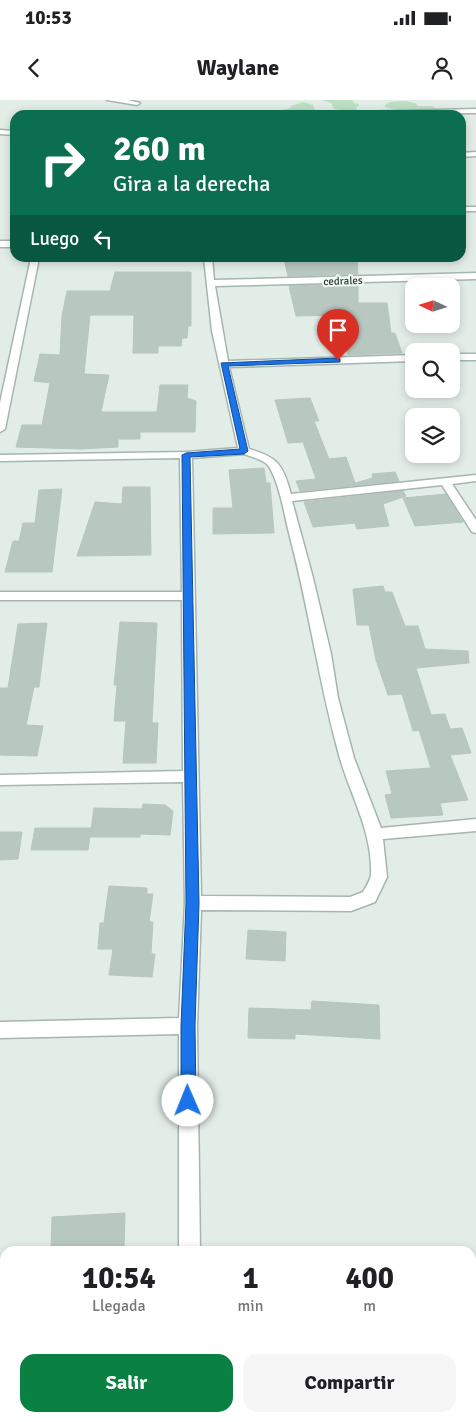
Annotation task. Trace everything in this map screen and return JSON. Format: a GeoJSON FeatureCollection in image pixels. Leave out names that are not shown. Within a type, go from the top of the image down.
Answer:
{"type":"FeatureCollection","features":[{"type":"Feature","properties":{"kind":"street"},"geometry":{"type":"LineString","coordinates":[[110,100],[137,104]]}},
{"type":"Feature","properties":{"kind":"street"},"geometry":{"type":"LineString","coordinates":[[412,110],[460,110]]}},
{"type":"Feature","properties":{"kind":"street"},"geometry":{"type":"LineString","coordinates":[[0,429],[34,262]]}},
{"type":"Feature","properties":{"kind":"street"},"geometry":{"type":"LineString","coordinates":[[208,262],[223,364],[244,451]]}},
{"type":"Feature","properties":{"kind":"street","name":"cedrales"},"geometry":{"type":"LineString","coordinates":[[210,284],[476,276]]}},
{"type":"Feature","properties":{"kind":"street"},"geometry":{"type":"LineString","coordinates":[[460,357],[476,357]]}},
{"type":"Feature","properties":{"kind":"street"},"geometry":{"type":"LineString","coordinates":[[223,364],[405,358]]}},
{"type":"Feature","properties":{"kind":"street"},"geometry":{"type":"LineString","coordinates":[[0,458],[186,455],[244,451],[259,455],[274,464],[283,486],[307,578],[332,698],[347,758],[375,834],[379,877],[369,897],[351,904],[192,903]]}},
{"type":"Feature","properties":{"kind":"street"},"geometry":{"type":"LineString","coordinates":[[186,455],[192,903],[188,1026],[189,1246]]}},
{"type":"Feature","properties":{"kind":"street"},"geometry":{"type":"LineString","coordinates":[[285,498],[476,478]]}},
{"type":"Feature","properties":{"kind":"street"},"geometry":{"type":"LineString","coordinates":[[446,482],[476,529]]}},
{"type":"Feature","properties":{"kind":"street"},"geometry":{"type":"LineString","coordinates":[[0,596],[188,596]]}},
{"type":"Feature","properties":{"kind":"street"},"geometry":{"type":"LineString","coordinates":[[0,780],[191,776]]}},
{"type":"Feature","properties":{"kind":"street"},"geometry":{"type":"LineString","coordinates":[[375,834],[476,825]]}},
{"type":"Feature","properties":{"kind":"street"},"geometry":{"type":"LineString","coordinates":[[0,1030],[188,1026]]}},
{"type":"Feature","properties":{"kind":"green space"},"geometry":{"type":"Polygon","coordinates":[[[322,100],[352,100],[354,103],[359,104],[359,106],[356,107],[357,110],[340,110],[334,109],[331,103],[322,100]]]}},
{"type":"Feature","properties":{"kind":"green space"},"geometry":{"type":"Polygon","coordinates":[[[405,101],[415,103],[418,106],[432,106],[436,109],[397,109],[385,107],[390,102],[405,101]]]}},
{"type":"Feature","properties":{"kind":"green space"},"geometry":{"type":"Polygon","coordinates":[[[303,102],[313,105],[315,110],[282,110],[291,108],[291,106],[303,102]]]}},
{"type":"Feature","properties":{"kind":"building"},"geometry":{"type":"Polygon","coordinates":[[[285,262],[357,262],[358,274],[288,276],[285,262]]]}},
{"type":"Feature","properties":{"kind":"building"},"geometry":{"type":"Polygon","coordinates":[[[115,272],[191,272],[191,326],[188,326],[187,338],[182,338],[181,346],[158,346],[158,353],[133,353],[134,315],[90,315],[84,374],[109,375],[101,412],[157,412],[160,385],[188,385],[187,398],[196,401],[195,432],[140,432],[140,439],[118,439],[118,447],[81,449],[16,447],[22,425],[42,425],[50,383],[34,381],[40,354],[60,355],[62,316],[67,291],[110,291],[115,272]]]}},
{"type":"Feature","properties":{"kind":"building"},"geometry":{"type":"Polygon","coordinates":[[[358,284],[358,303],[387,303],[391,333],[395,333],[402,353],[348,355],[340,315],[296,316],[289,286],[358,284]]]}},
{"type":"Feature","properties":{"kind":"building"},"geometry":{"type":"Polygon","coordinates":[[[310,398],[319,421],[314,421],[329,459],[346,457],[355,483],[373,478],[372,474],[395,472],[399,481],[300,491],[296,481],[316,479],[303,442],[288,443],[275,400],[310,398]]]}},
{"type":"Feature","properties":{"kind":"building"},"geometry":{"type":"Polygon","coordinates":[[[264,468],[266,483],[270,483],[274,533],[213,534],[213,508],[233,508],[229,470],[264,468]]]}},
{"type":"Feature","properties":{"kind":"building"},"geometry":{"type":"Polygon","coordinates":[[[123,487],[150,487],[151,555],[77,556],[95,502],[122,504],[123,487]]]}},
{"type":"Feature","properties":{"kind":"building"},"geometry":{"type":"Polygon","coordinates":[[[62,489],[52,572],[5,572],[13,541],[19,541],[23,523],[35,523],[39,490],[62,489]]]}},
{"type":"Feature","properties":{"kind":"building"},"geometry":{"type":"Polygon","coordinates":[[[403,491],[406,496],[383,504],[389,526],[357,529],[355,523],[313,527],[304,502],[403,491]]]}},
{"type":"Feature","properties":{"kind":"building"},"geometry":{"type":"Polygon","coordinates":[[[446,494],[463,522],[415,526],[403,498],[446,494]]]}},
{"type":"Feature","properties":{"kind":"building"},"geometry":{"type":"Polygon","coordinates":[[[383,586],[385,592],[392,592],[405,626],[418,626],[425,649],[468,651],[469,663],[416,668],[431,715],[445,714],[450,729],[462,728],[471,753],[450,755],[468,800],[440,803],[443,815],[391,818],[385,795],[392,794],[386,771],[431,768],[419,730],[413,731],[402,694],[388,695],[376,660],[369,625],[357,625],[353,589],[383,586]]]}},
{"type":"Feature","properties":{"kind":"building"},"geometry":{"type":"Polygon","coordinates":[[[120,622],[157,623],[152,723],[158,723],[156,763],[123,763],[126,721],[114,721],[117,685],[114,685],[120,622]]]}},
{"type":"Feature","properties":{"kind":"building"},"geometry":{"type":"Polygon","coordinates":[[[47,623],[39,687],[34,687],[26,725],[43,726],[37,756],[0,755],[0,688],[8,688],[18,624],[47,623]]]}},
{"type":"Feature","properties":{"kind":"building"},"geometry":{"type":"Polygon","coordinates":[[[143,804],[165,805],[173,811],[170,835],[140,834],[140,837],[90,837],[94,808],[142,809],[143,804]]]}},
{"type":"Feature","properties":{"kind":"building"},"geometry":{"type":"Polygon","coordinates":[[[35,828],[91,828],[88,850],[31,850],[35,828]]]}},
{"type":"Feature","properties":{"kind":"building"},"geometry":{"type":"Polygon","coordinates":[[[0,832],[22,832],[18,859],[0,860],[0,832]]]}},
{"type":"Feature","properties":{"kind":"building"},"geometry":{"type":"Polygon","coordinates":[[[109,886],[147,888],[147,894],[153,894],[149,922],[153,922],[151,954],[155,954],[152,977],[109,975],[113,949],[98,949],[100,923],[104,923],[109,886]]]}},
{"type":"Feature","properties":{"kind":"building"},"geometry":{"type":"Polygon","coordinates":[[[248,930],[286,932],[285,961],[246,959],[248,930]]]}},
{"type":"Feature","properties":{"kind":"building"},"geometry":{"type":"Polygon","coordinates":[[[312,1001],[379,1005],[380,1039],[295,1034],[295,1039],[248,1038],[249,1008],[311,1010],[312,1001]]]}},
{"type":"Feature","properties":{"kind":"building"},"geometry":{"type":"Polygon","coordinates":[[[125,1213],[124,1246],[51,1246],[52,1217],[125,1213]]]}},
{"type":"Feature","properties":{"kind":"route"},"geometry":{"type":"LineString","coordinates":[[188,1101],[188,1026],[192,903],[186,455],[244,451],[223,364],[338,360]]}}]}
